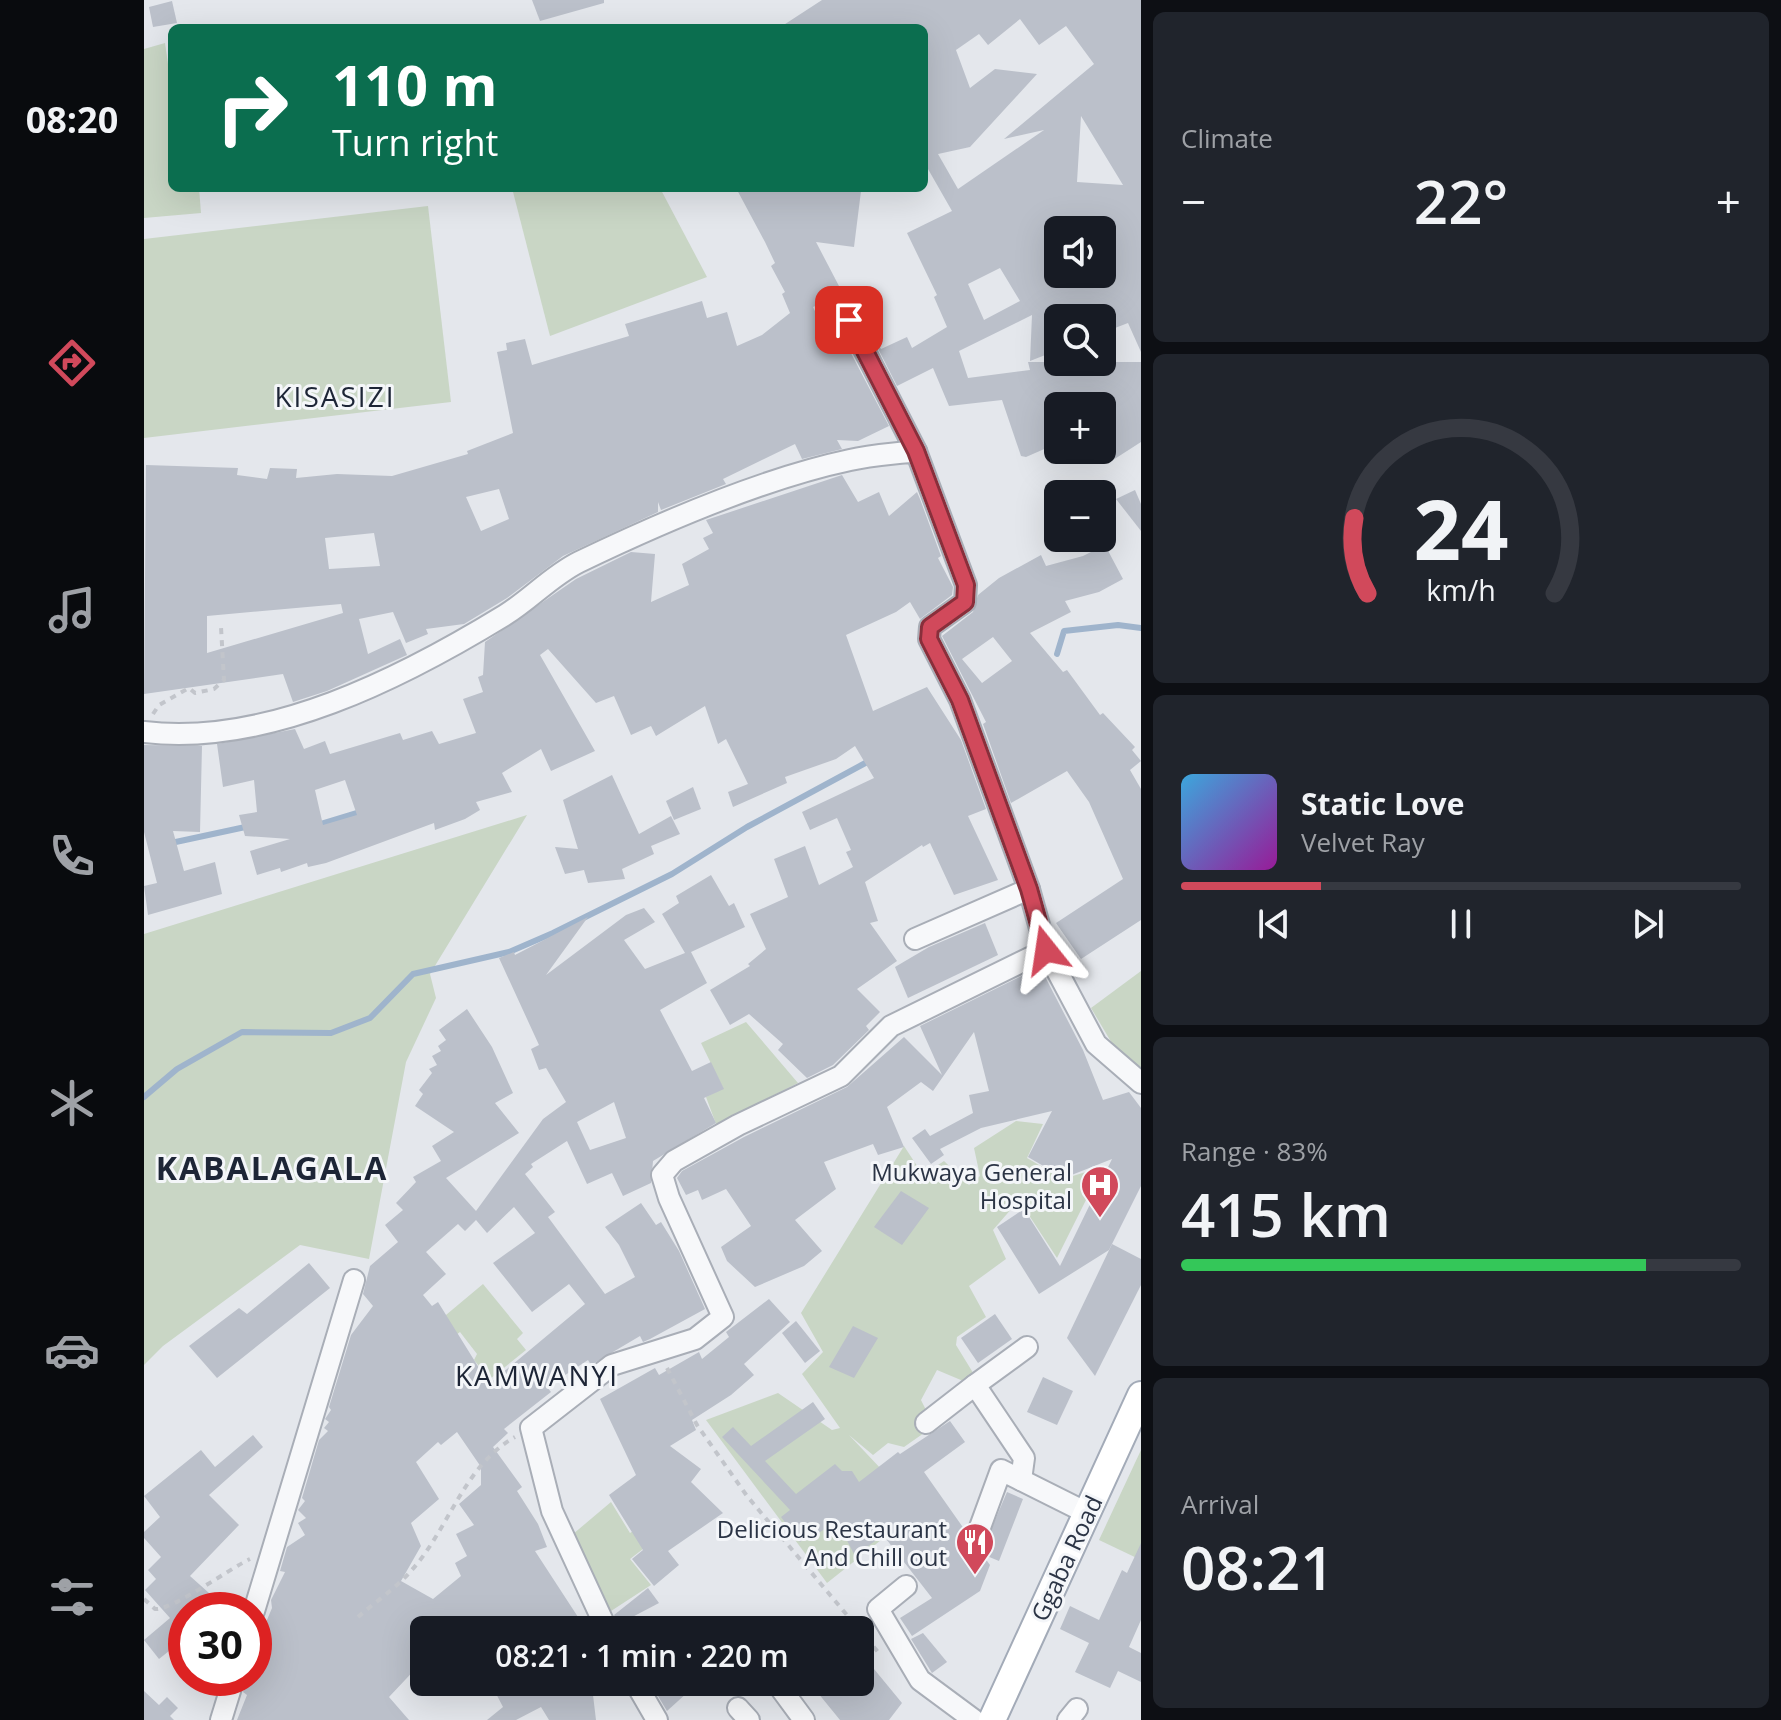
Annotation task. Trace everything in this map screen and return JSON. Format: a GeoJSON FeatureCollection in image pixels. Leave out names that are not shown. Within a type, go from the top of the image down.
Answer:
{"type":"FeatureCollection","features":[{"type":"Feature","properties":{"kind":"main road","name":"Ggaba Road"},"geometry":{"type":"LineString","coordinates":[[992,1720],[1141,1395]]}},
{"type":"Feature","properties":{"kind":"street"},"geometry":{"type":"LineString","coordinates":[[849,320],[916,451],[966,585],[965,602],[930,627],[929,639],[960,700],[1029,889],[1046,950],[1096,1044],[1141,1083]]}},
{"type":"Feature","properties":{"kind":"street"},"geometry":{"type":"LineString","coordinates":[[145,732],[232,732],[351,694],[395,676],[508,614],[556,576],[597,554],[748,490],[850,460],[916,451]]}},
{"type":"Feature","properties":{"kind":"street"},"geometry":{"type":"LineString","coordinates":[[915,939],[1029,889]]}},
{"type":"Feature","properties":{"kind":"street"},"geometry":{"type":"LineString","coordinates":[[601,1616],[552,1511],[531,1428],[612,1365],[695,1339],[723,1317],[669,1198],[662,1175],[674,1161],[738,1125],[841,1076],[891,1026],[1046,950]]}},
{"type":"Feature","properties":{"kind":"street"},"geometry":{"type":"LineString","coordinates":[[260,1592],[354,1280]]}},
{"type":"Feature","properties":{"kind":"street"},"geometry":{"type":"LineString","coordinates":[[926,1423],[1027,1347]]}},
{"type":"Feature","properties":{"kind":"street"},"geometry":{"type":"LineString","coordinates":[[975,1385],[1024,1458],[1021,1480]]}},
{"type":"Feature","properties":{"kind":"street"},"geometry":{"type":"LineString","coordinates":[[979,1530],[1001,1470],[1087,1513]]}},
{"type":"Feature","properties":{"kind":"street"},"geometry":{"type":"LineString","coordinates":[[906,1586],[878,1609],[920,1680],[974,1720]]}},
{"type":"Feature","properties":{"kind":"street"},"geometry":{"type":"LineString","coordinates":[[221,1720],[228,1696]]}},
{"type":"Feature","properties":{"kind":"street"},"geometry":{"type":"LineString","coordinates":[[643,1696],[657,1720]]}},
{"type":"Feature","properties":{"kind":"street"},"geometry":{"type":"LineString","coordinates":[[786,1696],[804,1720]]}},
{"type":"Feature","properties":{"kind":"path"},"geometry":{"type":"LineString","coordinates":[[145,732],[159,705],[189,688],[195,693],[214,689],[224,680],[221,627]]}},
{"type":"Feature","properties":{"kind":"path"},"geometry":{"type":"LineString","coordinates":[[655,1352],[672,1375],[697,1425],[747,1496],[880,1655]]}},
{"type":"Feature","properties":{"kind":"path"},"geometry":{"type":"LineString","coordinates":[[358,1617],[410,1572],[443,1526],[480,1464],[503,1444],[531,1428]]}},
{"type":"Feature","properties":{"kind":"path"},"geometry":{"type":"LineString","coordinates":[[144,1599],[155,1609],[171,1608],[216,1576],[274,1547]]}},
{"type":"Feature","properties":{"kind":"green space"},"geometry":{"type":"Polygon","coordinates":[[[165,43],[168,64],[168,192],[199,192],[201,213],[144,218],[144,49],[165,43]]]}},
{"type":"Feature","properties":{"kind":"green space"},"geometry":{"type":"Polygon","coordinates":[[[513,192],[662,192],[707,277],[550,336],[513,192]]]}},
{"type":"Feature","properties":{"kind":"green space"},"geometry":{"type":"Polygon","coordinates":[[[428,206],[451,402],[144,438],[144,239],[428,206]]]}},
{"type":"Feature","properties":{"kind":"green space"},"geometry":{"type":"Polygon","coordinates":[[[527,815],[430,974],[436,998],[406,1062],[369,1259],[300,1245],[163,1346],[144,1365],[144,934],[527,815]]]}},
{"type":"Feature","properties":{"kind":"green space"},"geometry":{"type":"Polygon","coordinates":[[[1141,971],[1141,1072],[1119,1055],[1091,1008],[1141,971]]]}},
{"type":"Feature","properties":{"kind":"green space"},"geometry":{"type":"Polygon","coordinates":[[[746,1022],[798,1083],[716,1124],[706,1097],[723,1088],[701,1043],[746,1022]]]}},
{"type":"Feature","properties":{"kind":"green space"},"geometry":{"type":"Polygon","coordinates":[[[1016,1121],[1043,1124],[1027,1158],[1063,1179],[1089,1171],[1096,1180],[1057,1258],[1019,1200],[993,1230],[1006,1259],[969,1286],[986,1317],[957,1337],[956,1345],[975,1376],[968,1383],[937,1370],[921,1400],[934,1426],[904,1447],[888,1443],[873,1455],[849,1435],[900,1489],[910,1517],[827,1583],[706,1420],[778,1393],[832,1430],[840,1428],[802,1374],[823,1352],[801,1313],[904,1146],[923,1175],[944,1161],[969,1185],[980,1176],[974,1148],[1016,1121]]]}},
{"type":"Feature","properties":{"kind":"green space"},"geometry":{"type":"Polygon","coordinates":[[[483,1284],[523,1333],[517,1339],[526,1350],[490,1379],[474,1360],[477,1354],[460,1332],[440,1347],[428,1330],[483,1284]]]}},
{"type":"Feature","properties":{"kind":"green space"},"geometry":{"type":"Polygon","coordinates":[[[1141,1450],[1141,1560],[1099,1540],[1141,1450]]]}},
{"type":"Feature","properties":{"kind":"green space"},"geometry":{"type":"Polygon","coordinates":[[[611,1502],[630,1533],[655,1517],[661,1535],[630,1559],[651,1585],[611,1611],[566,1540],[611,1502]]]}},
{"type":"Feature","properties":{"kind":"building"},"geometry":{"type":"Polygon","coordinates":[[[532,0],[604,0],[604,3],[540,21],[532,0]]]}},
{"type":"Feature","properties":{"kind":"building"},"geometry":{"type":"Polygon","coordinates":[[[822,0],[1141,0],[1141,352],[1128,323],[1116,328],[1116,304],[1044,304],[1044,356],[1030,361],[1032,315],[959,351],[968,378],[1030,370],[1028,362],[1044,362],[1044,376],[1116,376],[1116,362],[1141,362],[1141,442],[1116,458],[1116,392],[1044,392],[1044,449],[1026,457],[1021,456],[1002,400],[949,406],[933,368],[897,386],[865,323],[881,349],[907,337],[912,348],[947,327],[934,297],[937,295],[907,233],[952,211],[928,169],[928,24],[785,24],[822,0]],[[1020,19],[988,45],[979,34],[956,50],[970,88],[995,69],[1037,74],[970,147],[938,154],[958,189],[1044,130],[1004,139],[1094,64],[1066,26],[1039,45],[1020,19]],[[1081,116],[1077,182],[1123,185],[1081,116]],[[1000,268],[968,284],[984,320],[1020,301],[1000,268]]]}},
{"type":"Feature","properties":{"kind":"building"},"geometry":{"type":"Polygon","coordinates":[[[172,1],[177,23],[153,27],[149,7],[172,1]]]}},
{"type":"Feature","properties":{"kind":"building"},"geometry":{"type":"Polygon","coordinates":[[[738,192],[861,192],[854,247],[816,242],[839,286],[821,295],[825,302],[813,307],[831,344],[842,336],[889,426],[858,441],[837,440],[842,449],[802,459],[795,444],[723,479],[726,484],[661,510],[658,502],[658,512],[563,556],[507,598],[464,624],[426,629],[428,634],[406,643],[393,612],[359,619],[368,654],[400,639],[407,655],[327,691],[293,702],[283,674],[144,694],[146,465],[238,468],[237,475],[267,479],[270,468],[297,469],[296,478],[337,474],[392,476],[468,454],[467,451],[513,433],[497,352],[507,350],[506,343],[525,339],[532,365],[629,336],[625,324],[702,301],[707,318],[727,312],[737,346],[762,335],[790,313],[782,294],[785,292],[771,266],[775,263],[738,192]],[[499,489],[466,497],[481,531],[509,519],[499,489]],[[374,533],[325,538],[329,569],[380,566],[374,533]],[[341,604],[207,616],[207,653],[343,613],[341,604]]]}},
{"type":"Feature","properties":{"kind":"building"},"geometry":{"type":"Polygon","coordinates":[[[842,475],[858,502],[879,492],[889,516],[917,492],[941,556],[938,558],[953,587],[952,595],[920,619],[910,602],[896,612],[846,635],[873,711],[927,687],[961,740],[986,809],[968,816],[998,880],[954,895],[930,843],[922,845],[865,882],[878,921],[870,923],[897,961],[857,989],[880,1012],[866,1026],[869,1030],[833,1065],[807,1078],[778,1050],[783,1044],[749,1014],[730,1025],[710,990],[750,966],[748,964],[766,949],[750,914],[788,897],[774,859],[805,846],[819,885],[853,867],[846,852],[851,850],[837,818],[810,830],[802,812],[874,778],[855,746],[836,759],[785,777],[787,783],[733,807],[728,792],[748,784],[726,739],[718,744],[705,706],[656,736],[651,726],[631,735],[614,696],[596,703],[548,649],[540,655],[595,751],[551,771],[541,749],[502,773],[512,792],[476,802],[480,810],[465,819],[435,830],[434,823],[326,863],[308,867],[307,863],[281,872],[280,868],[257,875],[250,851],[290,839],[245,836],[239,815],[257,812],[254,780],[223,787],[217,744],[295,729],[304,749],[325,741],[330,754],[400,733],[403,740],[432,731],[439,744],[476,733],[463,699],[483,692],[478,677],[483,675],[485,642],[576,579],[631,552],[655,554],[651,602],[689,585],[682,564],[709,549],[703,538],[713,533],[706,520],[842,475]],[[345,780],[315,790],[323,825],[357,815],[345,780]]]}},
{"type":"Feature","properties":{"kind":"building"},"geometry":{"type":"Polygon","coordinates":[[[1135,490],[1141,504],[1141,531],[1116,499],[1135,490]]]}},
{"type":"Feature","properties":{"kind":"building"},"geometry":{"type":"Polygon","coordinates":[[[1091,552],[1109,552],[1123,579],[1099,592],[1065,601],[1071,612],[1030,633],[1063,672],[1067,670],[1100,715],[1103,713],[1135,747],[1132,750],[1141,761],[1130,770],[1141,789],[1141,920],[1081,959],[1056,923],[1123,879],[1089,802],[1067,771],[1011,803],[983,724],[986,722],[942,636],[973,612],[978,595],[999,578],[1041,555],[1046,566],[1091,552]],[[993,637],[962,659],[982,683],[1012,661],[993,637]]]}},
{"type":"Feature","properties":{"kind":"building"},"geometry":{"type":"Polygon","coordinates":[[[144,745],[202,746],[200,832],[173,831],[184,871],[215,862],[222,894],[148,915],[144,886],[157,883],[144,832],[144,745]]]}},
{"type":"Feature","properties":{"kind":"building"},"geometry":{"type":"Polygon","coordinates":[[[612,775],[639,834],[671,816],[680,834],[651,846],[654,854],[622,869],[625,879],[588,883],[584,870],[565,874],[555,847],[578,849],[563,800],[612,775]]]}},
{"type":"Feature","properties":{"kind":"building"},"geometry":{"type":"Polygon","coordinates":[[[693,787],[701,809],[674,820],[666,801],[693,787]]]}},
{"type":"Feature","properties":{"kind":"building"},"geometry":{"type":"Polygon","coordinates":[[[711,875],[729,906],[734,903],[745,927],[691,952],[707,983],[660,1010],[692,1071],[711,1062],[724,1089],[704,1098],[716,1123],[653,1161],[651,1183],[623,1196],[612,1173],[587,1184],[567,1141],[531,1164],[533,1167],[525,1174],[555,1212],[548,1217],[605,1294],[635,1277],[619,1245],[605,1227],[641,1203],[656,1225],[661,1222],[679,1251],[705,1309],[643,1342],[640,1336],[591,1365],[588,1360],[547,1387],[551,1392],[504,1429],[508,1433],[493,1447],[522,1487],[517,1491],[538,1524],[547,1547],[535,1551],[577,1616],[410,1616],[410,1675],[389,1697],[409,1720],[237,1720],[247,1696],[272,1696],[272,1598],[285,1572],[280,1571],[287,1547],[305,1535],[298,1523],[306,1518],[298,1510],[305,1501],[302,1498],[319,1440],[328,1431],[324,1428],[329,1422],[325,1419],[331,1410],[329,1407],[351,1335],[373,1306],[363,1294],[370,1266],[398,1242],[385,1225],[403,1210],[396,1203],[416,1182],[413,1177],[441,1161],[432,1146],[454,1132],[415,1106],[423,1094],[419,1090],[432,1073],[429,1069],[437,1065],[432,1056],[441,1051],[438,1046],[446,1040],[439,1030],[467,1009],[492,1047],[513,1093],[495,1103],[519,1133],[446,1178],[476,1211],[543,1119],[566,1102],[546,1068],[539,1070],[531,1049],[539,1045],[499,958],[514,952],[515,955],[588,917],[546,975],[626,915],[644,908],[655,922],[624,940],[645,969],[685,953],[662,914],[679,903],[676,896],[711,875]],[[614,1102],[577,1122],[590,1150],[626,1138],[614,1102]],[[514,1207],[487,1233],[476,1220],[465,1231],[458,1224],[426,1252],[446,1274],[423,1295],[432,1306],[438,1302],[489,1384],[585,1304],[569,1284],[532,1312],[493,1263],[535,1233],[514,1207]],[[457,1432],[441,1445],[438,1442],[416,1462],[439,1499],[411,1523],[421,1546],[401,1581],[433,1599],[461,1576],[455,1563],[467,1556],[456,1534],[474,1525],[459,1504],[481,1485],[481,1467],[457,1432]]]}},
{"type":"Feature","properties":{"kind":"building"},"geometry":{"type":"Polygon","coordinates":[[[985,923],[998,955],[908,998],[895,967],[929,947],[985,923]]]}},
{"type":"Feature","properties":{"kind":"building"},"geometry":{"type":"Polygon","coordinates":[[[1040,967],[1083,1050],[1103,1100],[1129,1092],[1141,1108],[1141,1186],[1109,1250],[1039,1294],[997,1227],[1024,1209],[1060,1266],[1112,1159],[1064,1178],[1028,1157],[1052,1111],[981,1128],[940,1149],[944,1155],[931,1164],[912,1138],[925,1129],[930,1136],[973,1113],[969,1095],[989,1091],[974,1032],[933,1091],[921,1082],[887,1107],[904,1147],[878,1155],[873,1144],[824,1162],[836,1189],[795,1220],[822,1251],[804,1266],[755,1287],[727,1261],[721,1247],[751,1226],[726,1189],[702,1200],[698,1190],[686,1195],[677,1178],[682,1171],[847,1087],[904,1037],[942,1075],[920,1026],[1040,967]]]}},
{"type":"Feature","properties":{"kind":"building"},"geometry":{"type":"Polygon","coordinates":[[[901,1191],[929,1208],[902,1245],[874,1227],[901,1191]]]}},
{"type":"Feature","properties":{"kind":"building"},"geometry":{"type":"Polygon","coordinates":[[[1112,1244],[1141,1259],[1141,1285],[1095,1376],[1067,1338],[1112,1244]]]}},
{"type":"Feature","properties":{"kind":"building"},"geometry":{"type":"Polygon","coordinates":[[[309,1263],[330,1288],[217,1378],[189,1346],[239,1308],[247,1314],[309,1263]]]}},
{"type":"Feature","properties":{"kind":"building"},"geometry":{"type":"Polygon","coordinates":[[[769,1299],[790,1322],[744,1364],[754,1375],[731,1395],[692,1420],[696,1430],[670,1446],[701,1469],[691,1482],[723,1513],[668,1551],[679,1565],[654,1586],[632,1559],[643,1550],[609,1495],[636,1475],[600,1399],[655,1368],[659,1375],[699,1352],[702,1359],[729,1337],[726,1332],[769,1299]]]}},
{"type":"Feature","properties":{"kind":"building"},"geometry":{"type":"Polygon","coordinates":[[[995,1314],[1012,1339],[978,1363],[961,1338],[995,1314]]]}},
{"type":"Feature","properties":{"kind":"building"},"geometry":{"type":"Polygon","coordinates":[[[796,1321],[820,1351],[805,1363],[782,1333],[796,1321]]]}},
{"type":"Feature","properties":{"kind":"building"},"geometry":{"type":"Polygon","coordinates":[[[853,1326],[878,1338],[854,1378],[829,1367],[853,1326]]]}},
{"type":"Feature","properties":{"kind":"building"},"geometry":{"type":"Polygon","coordinates":[[[1043,1377],[1073,1391],[1057,1425],[1027,1412],[1043,1377]]]}},
{"type":"Feature","properties":{"kind":"building"},"geometry":{"type":"Polygon","coordinates":[[[813,1402],[825,1419],[765,1461],[796,1494],[835,1464],[842,1471],[852,1471],[859,1482],[898,1452],[900,1454],[950,1421],[965,1442],[924,1472],[981,1553],[1007,1492],[1023,1499],[999,1561],[982,1554],[990,1565],[980,1591],[912,1636],[900,1618],[932,1598],[883,1535],[855,1556],[837,1521],[817,1534],[814,1530],[800,1542],[781,1517],[790,1510],[722,1437],[733,1427],[751,1446],[813,1402]]]}},
{"type":"Feature","properties":{"kind":"building"},"geometry":{"type":"Polygon","coordinates":[[[253,1435],[263,1447],[209,1495],[239,1525],[190,1576],[208,1592],[168,1592],[168,1616],[145,1590],[156,1579],[148,1570],[161,1557],[144,1538],[144,1532],[160,1517],[144,1496],[201,1450],[215,1467],[253,1435]]]}},
{"type":"Feature","properties":{"kind":"building"},"geometry":{"type":"Polygon","coordinates":[[[1141,1543],[1141,1620],[1129,1647],[1141,1653],[1141,1682],[1118,1671],[1110,1688],[1075,1672],[1089,1643],[1060,1629],[1070,1606],[1099,1620],[1122,1570],[1127,1573],[1141,1543]]]}},
{"type":"Feature","properties":{"kind":"building"},"geometry":{"type":"Polygon","coordinates":[[[648,1588],[659,1603],[634,1616],[614,1615],[648,1588]]]}},
{"type":"Feature","properties":{"kind":"building"},"geometry":{"type":"Polygon","coordinates":[[[168,1620],[168,1652],[159,1659],[144,1640],[168,1620]]]}},
{"type":"Feature","properties":{"kind":"building"},"geometry":{"type":"Polygon","coordinates":[[[923,1633],[947,1662],[932,1673],[911,1639],[923,1633]]]}},
{"type":"Feature","properties":{"kind":"building"},"geometry":{"type":"Polygon","coordinates":[[[874,1669],[902,1703],[889,1720],[840,1720],[820,1696],[874,1696],[874,1669]]]}},
{"type":"Feature","properties":{"kind":"building"},"geometry":{"type":"Polygon","coordinates":[[[144,1691],[159,1705],[167,1697],[178,1708],[170,1716],[174,1720],[144,1720],[144,1691]]]}},
{"type":"Feature","properties":{"kind":"building"},"geometry":{"type":"Polygon","coordinates":[[[497,1696],[593,1696],[596,1720],[549,1720],[541,1707],[516,1720],[487,1720],[503,1707],[497,1696]]]}},
{"type":"Feature","properties":{"kind":"building"},"geometry":{"type":"Polygon","coordinates":[[[658,1696],[684,1696],[667,1711],[658,1696]]]}},
{"type":"Feature","properties":{"kind":"waterway"},"geometry":{"type":"LineString","coordinates":[[1057,654],[1064,631],[1118,625],[1141,628]]}},
{"type":"Feature","properties":{"kind":"waterway"},"geometry":{"type":"LineString","coordinates":[[144,1097],[177,1069],[242,1032],[331,1033],[370,1018],[413,974],[509,952],[553,933],[672,874],[747,827],[869,761]]}},
{"type":"Feature","properties":{"kind":"waterway"},"geometry":{"type":"LineString","coordinates":[[317,825],[363,811]]}},
{"type":"Feature","properties":{"kind":"waterway"},"geometry":{"type":"LineString","coordinates":[[171,843],[250,826]]}},
{"type":"Feature","properties":{"kind":"place","name":"Mukwaya General Hospital"},"geometry":{"type":"Point","coordinates":[1100,1219]}},
{"type":"Feature","properties":{"kind":"place","name":"Delicious Restaurant And Chill out"},"geometry":{"type":"Point","coordinates":[975,1576]}},
{"type":"Feature","properties":{"kind":"district","name":"KISASIZI"},"geometry":{"type":"Point","coordinates":[335,396]}},
{"type":"Feature","properties":{"kind":"district","name":"KABALAGALA"},"geometry":{"type":"Point","coordinates":[272,1167]}},
{"type":"Feature","properties":{"kind":"district","name":"KAMWANYI"},"geometry":{"type":"Point","coordinates":[537,1375]}},
{"type":"Feature","properties":{"kind":"route"},"geometry":{"type":"LineString","coordinates":[[849,320],[916,451],[966,585],[965,602],[930,627],[929,639],[960,700],[1029,889],[1046,950]]}}]}
